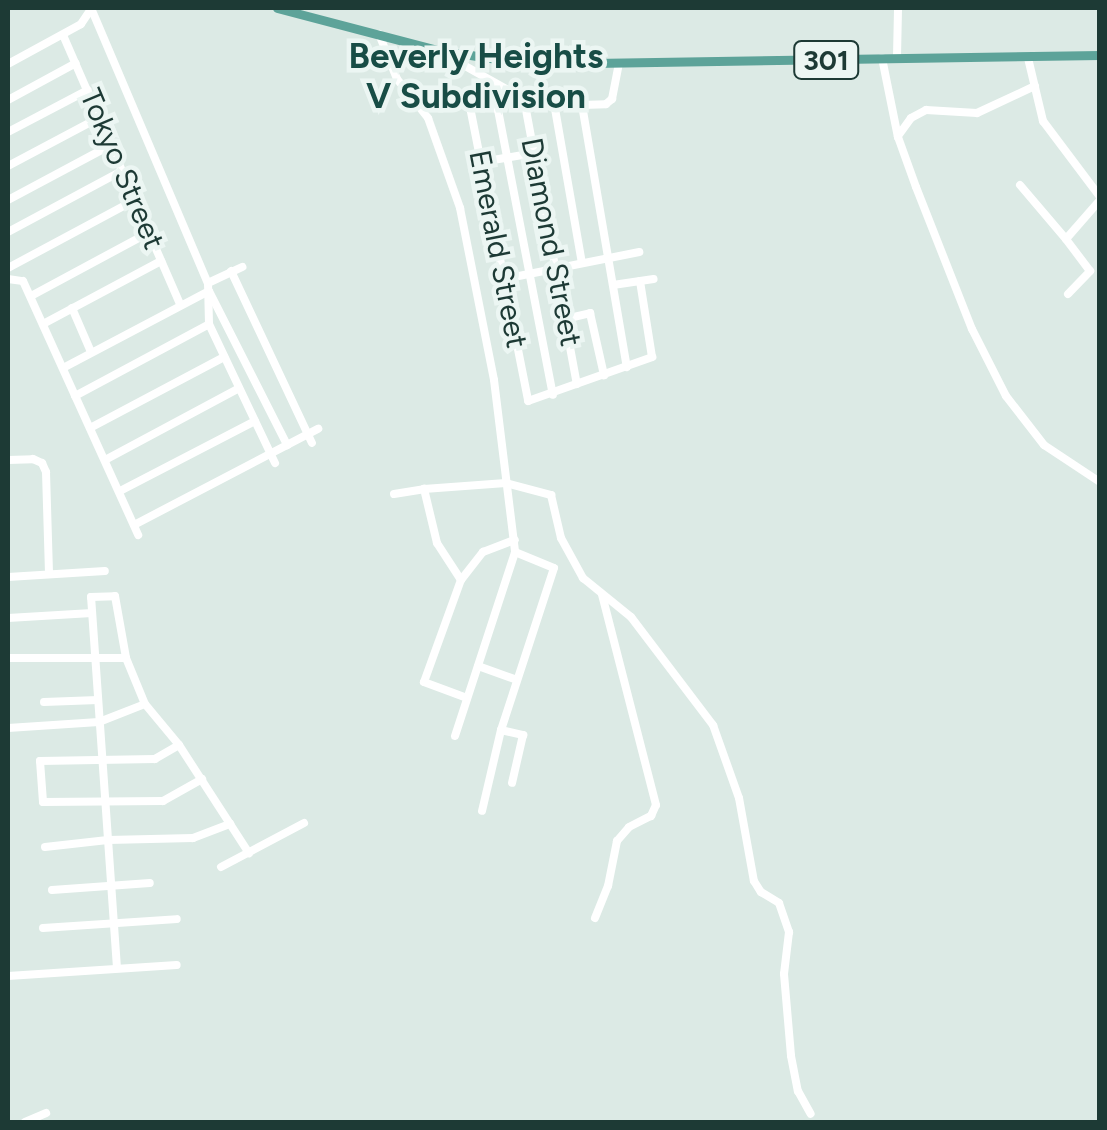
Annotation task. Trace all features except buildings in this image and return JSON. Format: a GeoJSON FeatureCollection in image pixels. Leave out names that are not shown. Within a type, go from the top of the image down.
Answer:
{"type":"FeatureCollection","features":[{"type":"Feature","properties":{"kind":"main road","name":"301"},"geometry":{"type":"LineString","coordinates":[[277,8],[437,50],[532,64],[1100,54]]}},
{"type":"Feature","properties":{"kind":"street"},"geometry":{"type":"LineString","coordinates":[[8,64],[81,24],[91,8]]}},
{"type":"Feature","properties":{"kind":"street"},"geometry":{"type":"LineString","coordinates":[[91,8],[208,287],[287,444]]}},
{"type":"Feature","properties":{"kind":"street"},"geometry":{"type":"LineString","coordinates":[[896,56],[898,8]]}},
{"type":"Feature","properties":{"kind":"street"},"geometry":{"type":"LineString","coordinates":[[81,24],[100,31]]}},
{"type":"Feature","properties":{"kind":"street","name":"Tokyo Street"},"geometry":{"type":"LineString","coordinates":[[63,34],[180,304]]}},
{"type":"Feature","properties":{"kind":"street"},"geometry":{"type":"LineString","coordinates":[[378,34],[397,79],[428,118],[444,176],[460,208],[494,380],[515,540],[515,552],[455,736]]}},
{"type":"Feature","properties":{"kind":"street"},"geometry":{"type":"LineString","coordinates":[[437,50],[524,99],[554,103],[606,104],[612,99],[620,64]]}},
{"type":"Feature","properties":{"kind":"street"},"geometry":{"type":"LineString","coordinates":[[882,58],[898,137],[972,329],[1006,396],[1044,445],[1100,482]]}},
{"type":"Feature","properties":{"kind":"street"},"geometry":{"type":"LineString","coordinates":[[1028,58],[1043,121],[1100,198],[1066,239]]}},
{"type":"Feature","properties":{"kind":"street"},"geometry":{"type":"LineString","coordinates":[[8,100],[76,63]]}},
{"type":"Feature","properties":{"kind":"street"},"geometry":{"type":"LineString","coordinates":[[898,137],[911,118],[926,110],[976,114],[1035,86]]}},
{"type":"Feature","properties":{"kind":"street"},"geometry":{"type":"LineString","coordinates":[[8,132],[88,90]]}},
{"type":"Feature","properties":{"kind":"street","name":"Emerald Street"},"geometry":{"type":"LineString","coordinates":[[508,158],[498,110],[468,96],[528,402],[552,395]]}},
{"type":"Feature","properties":{"kind":"street","name":"Diamond Street"},"geometry":{"type":"LineString","coordinates":[[524,99],[577,384]]}},
{"type":"Feature","properties":{"kind":"street"},"geometry":{"type":"LineString","coordinates":[[554,103],[582,264]]}},
{"type":"Feature","properties":{"kind":"street"},"geometry":{"type":"LineString","coordinates":[[582,105],[627,367]]}},
{"type":"Feature","properties":{"kind":"street"},"geometry":{"type":"LineString","coordinates":[[8,166],[100,117]]}},
{"type":"Feature","properties":{"kind":"street"},"geometry":{"type":"LineString","coordinates":[[8,200],[111,145]]}},
{"type":"Feature","properties":{"kind":"street"},"geometry":{"type":"LineString","coordinates":[[482,162],[534,154]]}},
{"type":"Feature","properties":{"kind":"street"},"geometry":{"type":"LineString","coordinates":[[508,158],[552,395],[652,357],[640,281]]}},
{"type":"Feature","properties":{"kind":"street"},"geometry":{"type":"LineString","coordinates":[[8,232],[122,172]]}},
{"type":"Feature","properties":{"kind":"street"},"geometry":{"type":"LineString","coordinates":[[1020,185],[1090,271],[1068,294]]}},
{"type":"Feature","properties":{"kind":"street"},"geometry":{"type":"LineString","coordinates":[[8,268],[134,200]]}},
{"type":"Feature","properties":{"kind":"street"},"geometry":{"type":"LineString","coordinates":[[31,296],[148,233]]}},
{"type":"Feature","properties":{"kind":"street"},"geometry":{"type":"LineString","coordinates":[[504,279],[639,252]]}},
{"type":"Feature","properties":{"kind":"street"},"geometry":{"type":"LineString","coordinates":[[42,324],[160,261]]}},
{"type":"Feature","properties":{"kind":"street"},"geometry":{"type":"LineString","coordinates":[[63,368],[242,266]]}},
{"type":"Feature","properties":{"kind":"street"},"geometry":{"type":"LineString","coordinates":[[231,271],[310,438]]}},
{"type":"Feature","properties":{"kind":"street"},"geometry":{"type":"LineString","coordinates":[[8,279],[23,281],[31,296],[138,534]]}},
{"type":"Feature","properties":{"kind":"street"},"geometry":{"type":"LineString","coordinates":[[613,286],[654,279]]}},
{"type":"Feature","properties":{"kind":"street"},"geometry":{"type":"LineString","coordinates":[[208,287],[209,324],[275,463]]}},
{"type":"Feature","properties":{"kind":"street"},"geometry":{"type":"LineString","coordinates":[[72,308],[92,352]]}},
{"type":"Feature","properties":{"kind":"street"},"geometry":{"type":"LineString","coordinates":[[565,319],[590,312],[604,374]]}},
{"type":"Feature","properties":{"kind":"street"},"geometry":{"type":"LineString","coordinates":[[76,396],[209,324]]}},
{"type":"Feature","properties":{"kind":"street"},"geometry":{"type":"LineString","coordinates":[[90,428],[224,356]]}},
{"type":"Feature","properties":{"kind":"street"},"geometry":{"type":"LineString","coordinates":[[105,460],[239,388]]}},
{"type":"Feature","properties":{"kind":"street"},"geometry":{"type":"LineString","coordinates":[[120,492],[255,421]]}},
{"type":"Feature","properties":{"kind":"street"},"geometry":{"type":"LineString","coordinates":[[134,525],[287,444],[310,438],[318,429]]}},
{"type":"Feature","properties":{"kind":"street"},"geometry":{"type":"LineString","coordinates":[[8,460],[33,459],[42,462],[46,472],[50,574]]}},
{"type":"Feature","properties":{"kind":"street"},"geometry":{"type":"LineString","coordinates":[[394,494],[506,483],[554,498],[566,549],[583,578],[638,624],[720,740],[738,798],[754,881],[760,892],[779,903],[789,932],[784,974],[791,1056],[798,1091],[811,1114]]}},
{"type":"Feature","properties":{"kind":"street"},"geometry":{"type":"LineString","coordinates":[[424,489],[437,543],[461,580]]}},
{"type":"Feature","properties":{"kind":"street"},"geometry":{"type":"LineString","coordinates":[[467,698],[424,682],[461,580],[483,552],[515,540]]}},
{"type":"Feature","properties":{"kind":"street"},"geometry":{"type":"LineString","coordinates":[[482,810],[501,730],[554,568],[515,552]]}},
{"type":"Feature","properties":{"kind":"street"},"geometry":{"type":"LineString","coordinates":[[8,577],[104,571]]}},
{"type":"Feature","properties":{"kind":"street"},"geometry":{"type":"LineString","coordinates":[[89,572],[117,968]]}},
{"type":"Feature","properties":{"kind":"street"},"geometry":{"type":"LineString","coordinates":[[594,918],[608,886],[617,840],[651,816],[656,805],[602,595]]}},
{"type":"Feature","properties":{"kind":"street"},"geometry":{"type":"LineString","coordinates":[[91,597],[115,596],[126,658],[145,704],[180,745],[249,853]]}},
{"type":"Feature","properties":{"kind":"street"},"geometry":{"type":"LineString","coordinates":[[8,618],[92,613]]}},
{"type":"Feature","properties":{"kind":"street"},"geometry":{"type":"LineString","coordinates":[[8,658],[126,658]]}},
{"type":"Feature","properties":{"kind":"street"},"geometry":{"type":"LineString","coordinates":[[478,666],[517,680]]}},
{"type":"Feature","properties":{"kind":"street"},"geometry":{"type":"LineString","coordinates":[[44,702],[98,700]]}},
{"type":"Feature","properties":{"kind":"street"},"geometry":{"type":"LineString","coordinates":[[8,728],[99,722],[145,704]]}},
{"type":"Feature","properties":{"kind":"street"},"geometry":{"type":"LineString","coordinates":[[501,730],[524,734],[512,783]]}},
{"type":"Feature","properties":{"kind":"street"},"geometry":{"type":"LineString","coordinates":[[180,745],[155,760],[40,761],[43,802],[163,801],[202,779]]}},
{"type":"Feature","properties":{"kind":"street"},"geometry":{"type":"LineString","coordinates":[[221,868],[304,823]]}},
{"type":"Feature","properties":{"kind":"street"},"geometry":{"type":"LineString","coordinates":[[46,847],[108,840],[193,838],[230,824]]}},
{"type":"Feature","properties":{"kind":"street"},"geometry":{"type":"LineString","coordinates":[[52,890],[150,883]]}},
{"type":"Feature","properties":{"kind":"street"},"geometry":{"type":"LineString","coordinates":[[43,928],[177,919]]}},
{"type":"Feature","properties":{"kind":"street"},"geometry":{"type":"LineString","coordinates":[[8,976],[177,965]]}},
{"type":"Feature","properties":{"kind":"street"},"geometry":{"type":"LineString","coordinates":[[24,1122],[46,1113]]}},
{"type":"Feature","properties":{"kind":"district","name":"Beverly Heights V Subdivision"},"geometry":{"type":"Point","coordinates":[476,76]}}]}
